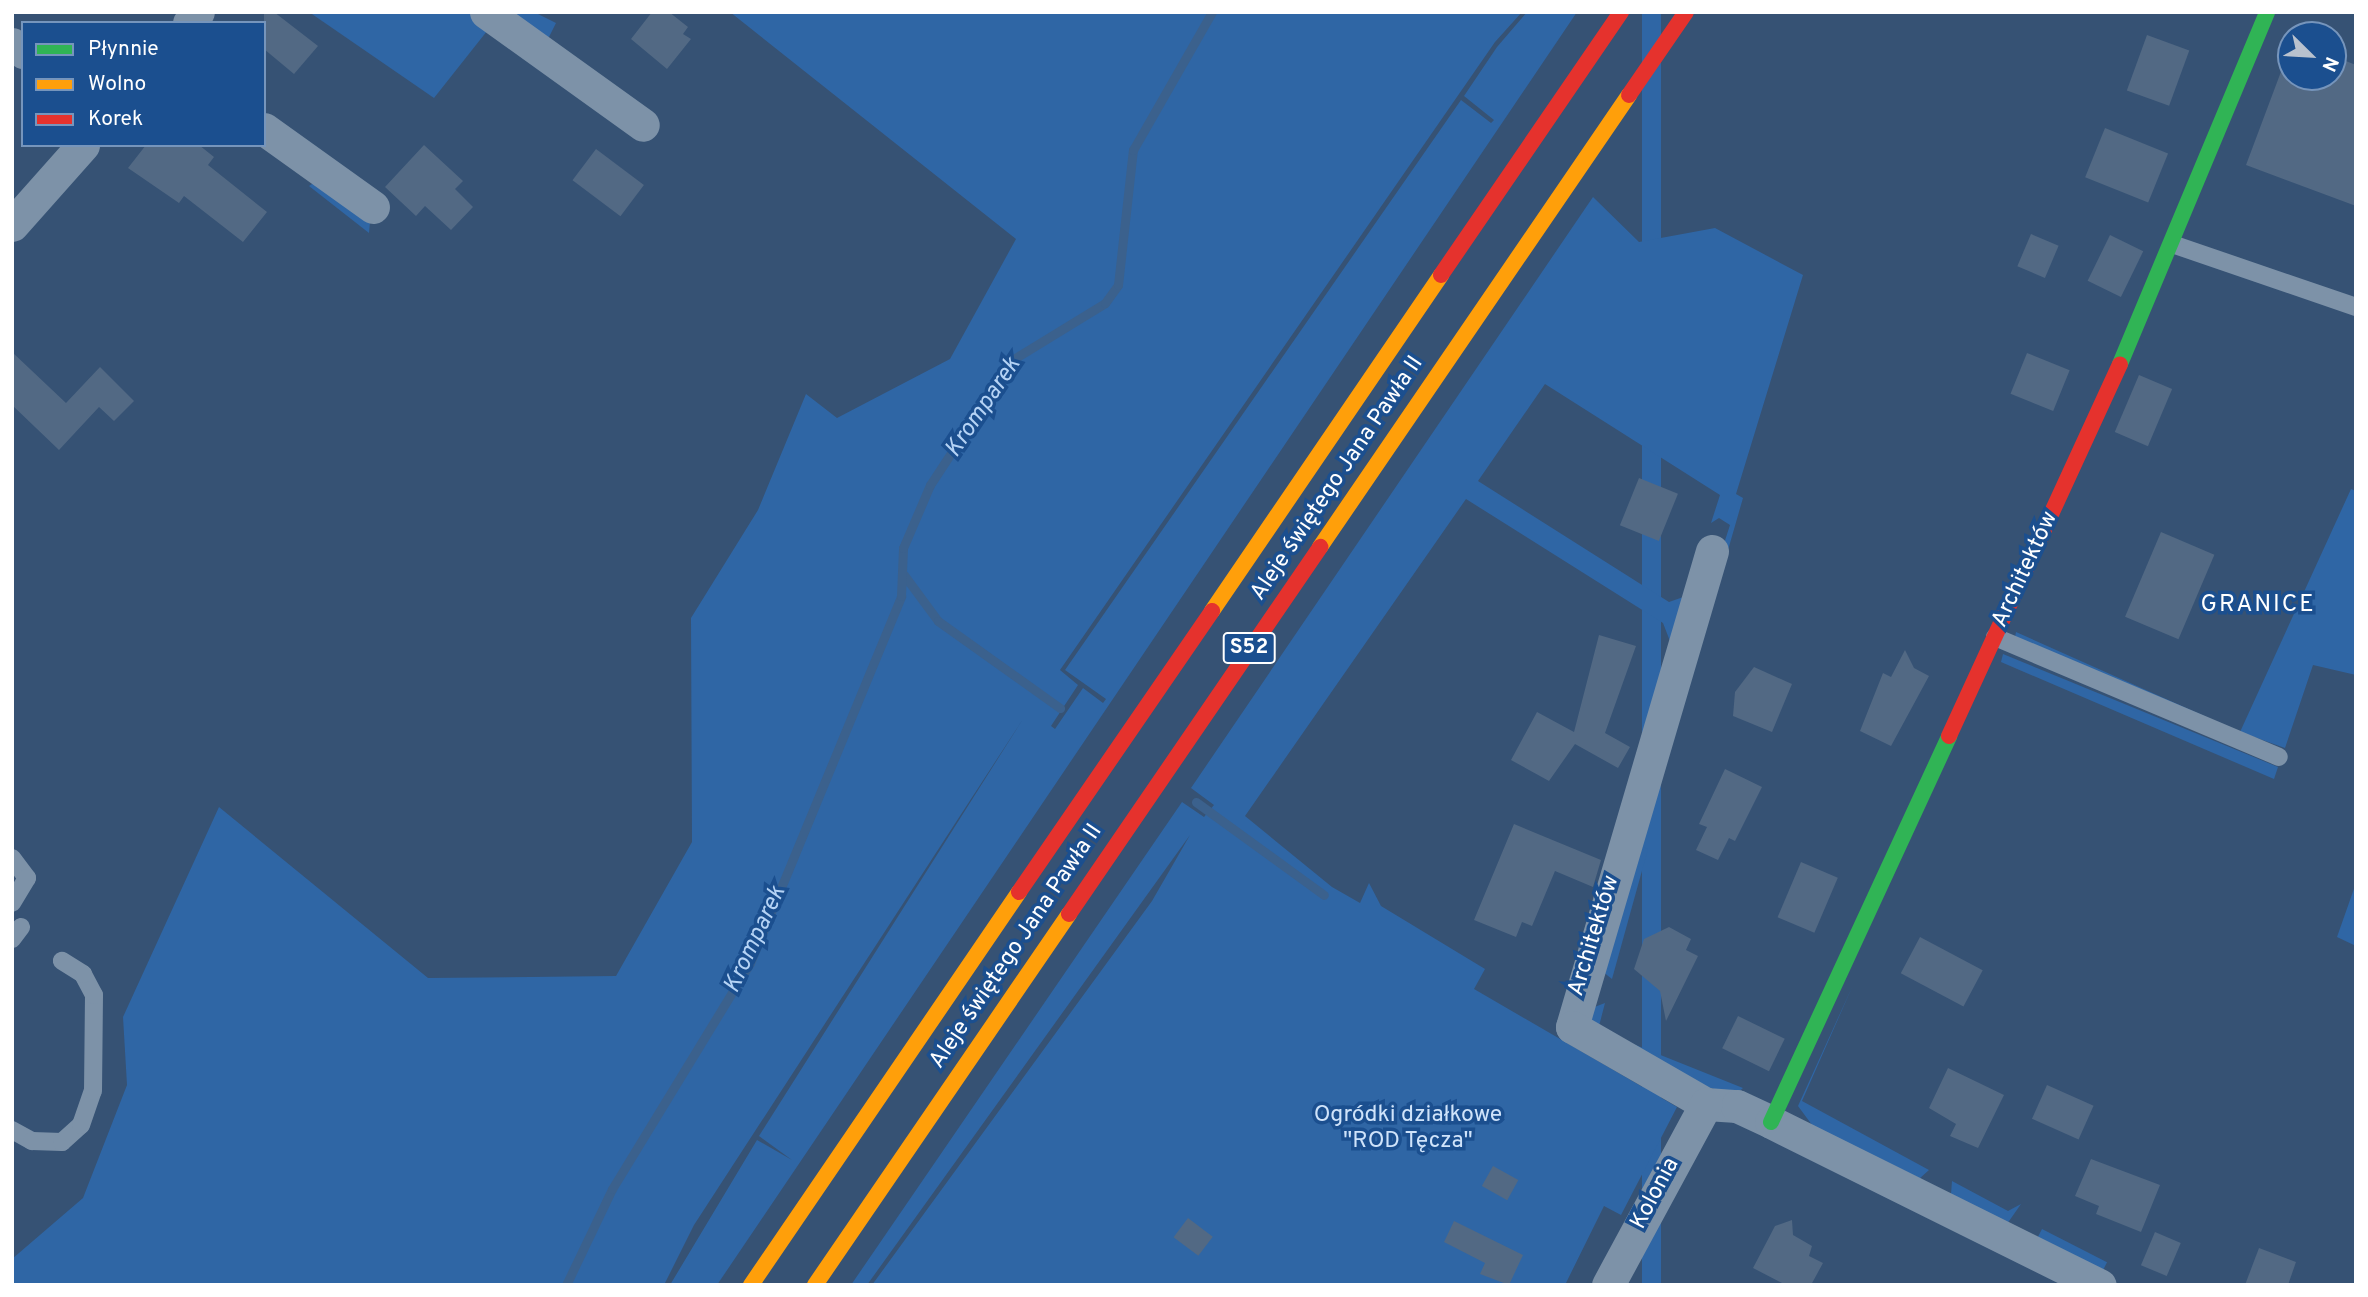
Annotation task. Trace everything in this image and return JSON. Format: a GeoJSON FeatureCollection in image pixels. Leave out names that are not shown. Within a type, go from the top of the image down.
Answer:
{"type":"FeatureCollection","features":[{"type":"Feature","properties":{"kind":"main road","name":"Aleje świętego Jana Pawła II"},"geometry":{"type":"LineString","coordinates":[[751,1285],[1620,12]]}},
{"type":"Feature","properties":{"kind":"main road","name":"Aleje świętego Jana Pawła II"},"geometry":{"type":"LineString","coordinates":[[815,1285],[1686,12]]}},
{"type":"Feature","properties":{"kind":"main road","name":"Architektów"},"geometry":{"type":"LineString","coordinates":[[1771,1122],[2175,245],[2267,12]]}},
{"type":"Feature","properties":{"kind":"street"},"geometry":{"type":"LineString","coordinates":[[486,12],[643,125]]}},
{"type":"Feature","properties":{"kind":"street"},"geometry":{"type":"LineString","coordinates":[[266,130],[373,207]]}},
{"type":"Feature","properties":{"kind":"street"},"geometry":{"type":"LineString","coordinates":[[12,225],[81,147]]}},
{"type":"Feature","properties":{"kind":"street","name":"Architektów"},"geometry":{"type":"LineString","coordinates":[[1712,551],[1572,1013],[1572,1027],[1587,1041],[1706,1104],[1737,1106],[2100,1285]]}},
{"type":"Feature","properties":{"kind":"street","name":"Kolonia"},"geometry":{"type":"LineString","coordinates":[[1608,1285],[1706,1104]]}},
{"type":"Feature","properties":{"kind":"lane"},"geometry":{"type":"LineString","coordinates":[[2175,245],[2356,307]]}},
{"type":"Feature","properties":{"kind":"lane"},"geometry":{"type":"LineString","coordinates":[[1995,636],[2279,757]]}},
{"type":"Feature","properties":{"kind":"lane"},"geometry":{"type":"LineString","coordinates":[[12,858],[27,878],[12,903]]}},
{"type":"Feature","properties":{"kind":"lane"},"geometry":{"type":"LineString","coordinates":[[12,1130],[32,1141],[62,1142],[81,1125],[93,1091],[94,995],[83,974],[62,961]]}},
{"type":"Feature","properties":{"kind":"green space"},"geometry":{"type":"Polygon","coordinates":[[[309,12],[472,12],[491,26],[434,98],[309,12]]]}},
{"type":"Feature","properties":{"kind":"green space"},"geometry":{"type":"Polygon","coordinates":[[[499,12],[534,12],[556,23],[546,43],[499,12]]]}},
{"type":"Feature","properties":{"kind":"green space"},"geometry":{"type":"Polygon","coordinates":[[[730,12],[1522,12],[1495,42],[1060,670],[1078,685],[1051,726],[1055,729],[1083,688],[1103,703],[1106,699],[1065,670],[1461,100],[1491,123],[1494,120],[1464,96],[1497,47],[1527,12],[1577,12],[717,1285],[670,1285],[757,1140],[792,1160],[759,1136],[1023,719],[694,1225],[664,1285],[12,1285],[12,1259],[83,1198],[127,1085],[123,1017],[219,807],[428,978],[616,976],[692,842],[691,618],[758,510],[806,394],[837,418],[950,359],[1016,239],[730,12]]]}},
{"type":"Feature","properties":{"kind":"green space"},"geometry":{"type":"Polygon","coordinates":[[[1642,12],[1661,12],[1661,1285],[1642,1285],[1642,12]]]}},
{"type":"Feature","properties":{"kind":"green space"},"geometry":{"type":"Polygon","coordinates":[[[318,180],[370,222],[369,233],[309,186],[318,180]]]}},
{"type":"Feature","properties":{"kind":"green space","name":"Ogródki działkowe \"ROD Tęcza\""},"geometry":{"type":"Polygon","coordinates":[[[1593,197],[1639,242],[1715,228],[1803,275],[1736,494],[1743,498],[1724,564],[1719,559],[1730,525],[1719,518],[1711,523],[1720,495],[1545,384],[1478,481],[1669,602],[1689,595],[1673,649],[1663,623],[1466,499],[1245,816],[1332,887],[1360,903],[1369,883],[1381,906],[1485,969],[1474,989],[1677,1107],[1621,1215],[1604,1206],[1565,1285],[872,1285],[1152,901],[1190,835],[867,1285],[851,1285],[1182,802],[1204,817],[1214,805],[1191,788],[1593,197]]]}},
{"type":"Feature","properties":{"kind":"green space"},"geometry":{"type":"Polygon","coordinates":[[[2351,489],[2356,491],[2356,675],[2313,665],[2285,748],[2240,732],[2351,489]]]}},
{"type":"Feature","properties":{"kind":"green space"},"geometry":{"type":"Polygon","coordinates":[[[2016,632],[2240,732],[2015,637],[2016,632]]]}},
{"type":"Feature","properties":{"kind":"green space"},"geometry":{"type":"Polygon","coordinates":[[[2003,654],[2278,767],[2274,779],[2001,662],[2003,654]]]}},
{"type":"Feature","properties":{"kind":"green space"},"geometry":{"type":"Polygon","coordinates":[[[1637,845],[1648,849],[1612,979],[1598,968],[1637,845]]]}},
{"type":"Feature","properties":{"kind":"green space"},"geometry":{"type":"Polygon","coordinates":[[[2356,883],[2356,946],[2337,937],[2356,883]]]}},
{"type":"Feature","properties":{"kind":"green space"},"geometry":{"type":"Polygon","coordinates":[[[1853,985],[1802,1101],[1929,1170],[1919,1179],[1815,1129],[1798,1106],[1853,985]]]}},
{"type":"Feature","properties":{"kind":"green space"},"geometry":{"type":"Polygon","coordinates":[[[1605,1003],[1598,1030],[1743,1088],[1736,1094],[1706,1087],[1605,1041],[1584,1011],[1605,1003]]]}},
{"type":"Feature","properties":{"kind":"green space"},"geometry":{"type":"Polygon","coordinates":[[[1952,1181],[2008,1211],[2021,1204],[2007,1224],[1951,1194],[1952,1181]]]}},
{"type":"Feature","properties":{"kind":"green space"},"geometry":{"type":"Polygon","coordinates":[[[2042,1229],[2107,1262],[2102,1272],[2037,1239],[2042,1229]]]}},
{"type":"Feature","properties":{"kind":"building"},"geometry":{"type":"Polygon","coordinates":[[[264,12],[274,12],[318,46],[294,74],[266,51],[264,12]]]}},
{"type":"Feature","properties":{"kind":"building"},"geometry":{"type":"Polygon","coordinates":[[[652,12],[669,12],[688,27],[683,34],[691,39],[667,69],[631,39],[652,12]]]}},
{"type":"Feature","properties":{"kind":"building"},"geometry":{"type":"Polygon","coordinates":[[[2147,35],[2189,50],[2169,106],[2127,90],[2147,35]]]}},
{"type":"Feature","properties":{"kind":"building"},"geometry":{"type":"Polygon","coordinates":[[[2347,61],[2356,65],[2356,206],[2246,165],[2277,82],[2277,91],[2347,91],[2347,61]]]}},
{"type":"Feature","properties":{"kind":"building"},"geometry":{"type":"Polygon","coordinates":[[[2105,128],[2168,153],[2148,203],[2085,177],[2105,128]]]}},
{"type":"Feature","properties":{"kind":"building"},"geometry":{"type":"Polygon","coordinates":[[[424,145],[463,181],[455,189],[473,207],[451,230],[425,206],[416,216],[385,187],[424,145]]]}},
{"type":"Feature","properties":{"kind":"building"},"geometry":{"type":"Polygon","coordinates":[[[144,147],[202,147],[214,157],[208,165],[267,212],[243,242],[184,196],[179,203],[128,168],[144,147]]]}},
{"type":"Feature","properties":{"kind":"building"},"geometry":{"type":"Polygon","coordinates":[[[596,149],[644,185],[620,216],[573,180],[596,149]]]}},
{"type":"Feature","properties":{"kind":"building"},"geometry":{"type":"Polygon","coordinates":[[[2031,234],[2059,246],[2045,278],[2017,266],[2031,234]]]}},
{"type":"Feature","properties":{"kind":"building"},"geometry":{"type":"Polygon","coordinates":[[[2110,235],[2143,251],[2121,297],[2088,281],[2110,235]]]}},
{"type":"Feature","properties":{"kind":"building"},"geometry":{"type":"Polygon","coordinates":[[[12,352],[66,403],[100,367],[134,401],[114,421],[99,407],[59,450],[12,405],[12,352]]]}},
{"type":"Feature","properties":{"kind":"building"},"geometry":{"type":"Polygon","coordinates":[[[2027,353],[2070,370],[2053,411],[2011,394],[2027,353]]]}},
{"type":"Feature","properties":{"kind":"building"},"geometry":{"type":"Polygon","coordinates":[[[2139,375],[2172,389],[2148,446],[2115,432],[2139,375]]]}},
{"type":"Feature","properties":{"kind":"building"},"geometry":{"type":"Polygon","coordinates":[[[1639,478],[1678,494],[1659,541],[1620,525],[1639,478]]]}},
{"type":"Feature","properties":{"kind":"building"},"geometry":{"type":"Polygon","coordinates":[[[2161,532],[2214,555],[2178,639],[2125,617],[2161,532]]]}},
{"type":"Feature","properties":{"kind":"building"},"geometry":{"type":"Polygon","coordinates":[[[1599,635],[1636,646],[1605,733],[1630,747],[1618,768],[1575,744],[1549,781],[1511,760],[1537,712],[1574,732],[1599,635]]]}},
{"type":"Feature","properties":{"kind":"building"},"geometry":{"type":"Polygon","coordinates":[[[1905,650],[1914,668],[1929,676],[1891,746],[1860,731],[1883,673],[1891,677],[1905,650]]]}},
{"type":"Feature","properties":{"kind":"building"},"geometry":{"type":"Polygon","coordinates":[[[1754,667],[1792,684],[1772,732],[1733,716],[1735,692],[1754,667]]]}},
{"type":"Feature","properties":{"kind":"building"},"geometry":{"type":"Polygon","coordinates":[[[1725,769],[1762,787],[1735,841],[1729,838],[1718,860],[1696,850],[1707,827],[1699,824],[1725,769]]]}},
{"type":"Feature","properties":{"kind":"building"},"geometry":{"type":"Polygon","coordinates":[[[1514,824],[1601,860],[1593,887],[1555,871],[1532,926],[1522,922],[1516,937],[1474,920],[1514,824]]]}},
{"type":"Feature","properties":{"kind":"building"},"geometry":{"type":"Polygon","coordinates":[[[1801,862],[1838,878],[1814,933],[1778,917],[1801,862]]]}},
{"type":"Feature","properties":{"kind":"building"},"geometry":{"type":"Polygon","coordinates":[[[1669,927],[1691,939],[1686,950],[1698,956],[1666,1021],[1660,991],[1634,969],[1644,939],[1669,927]]]}},
{"type":"Feature","properties":{"kind":"building"},"geometry":{"type":"Polygon","coordinates":[[[1920,937],[1983,970],[1963,1007],[1901,973],[1920,937]]]}},
{"type":"Feature","properties":{"kind":"building"},"geometry":{"type":"Polygon","coordinates":[[[1738,1016],[1785,1039],[1769,1071],[1722,1048],[1738,1016]]]}},
{"type":"Feature","properties":{"kind":"building"},"geometry":{"type":"Polygon","coordinates":[[[1948,1068],[2004,1095],[1978,1148],[1950,1136],[1956,1124],[1929,1108],[1948,1068]]]}},
{"type":"Feature","properties":{"kind":"building"},"geometry":{"type":"Polygon","coordinates":[[[2047,1085],[2094,1106],[2079,1140],[2032,1119],[2047,1085]]]}},
{"type":"Feature","properties":{"kind":"building"},"geometry":{"type":"Polygon","coordinates":[[[2091,1159],[2160,1185],[2141,1232],[2096,1214],[2099,1206],[2075,1196],[2091,1159]]]}},
{"type":"Feature","properties":{"kind":"building"},"geometry":{"type":"Polygon","coordinates":[[[1493,1166],[1518,1180],[1507,1200],[1482,1186],[1493,1166]]]}},
{"type":"Feature","properties":{"kind":"building"},"geometry":{"type":"Polygon","coordinates":[[[1188,1218],[1213,1237],[1198,1256],[1174,1237],[1188,1218]]]}},
{"type":"Feature","properties":{"kind":"building"},"geometry":{"type":"Polygon","coordinates":[[[1792,1220],[1793,1235],[1812,1246],[1809,1256],[1823,1263],[1811,1285],[1786,1285],[1753,1268],[1775,1226],[1792,1220]]]}},
{"type":"Feature","properties":{"kind":"building"},"geometry":{"type":"Polygon","coordinates":[[[1454,1221],[1523,1255],[1509,1285],[1480,1274],[1485,1263],[1444,1242],[1454,1221]]]}},
{"type":"Feature","properties":{"kind":"building"},"geometry":{"type":"Polygon","coordinates":[[[2155,1232],[2181,1243],[2167,1276],[2141,1265],[2155,1232]]]}},
{"type":"Feature","properties":{"kind":"building"},"geometry":{"type":"Polygon","coordinates":[[[2259,1248],[2296,1262],[2288,1285],[2245,1285],[2259,1248]]]}},
{"type":"Feature","properties":{"kind":"waterway","name":"Kromparek"},"geometry":{"type":"LineString","coordinates":[[566,1285],[612,1189],[750,963],[901,596],[903,548],[930,485],[1012,360],[1105,303],[1118,285],[1133,150],[1212,12]]}},
{"type":"Feature","properties":{"kind":"waterway","name":"Kromparek"},"geometry":{"type":"LineString","coordinates":[[904,575],[938,621],[1060,708]]}},
{"type":"Feature","properties":{"kind":"waterway","name":"Kromparek"},"geometry":{"type":"LineString","coordinates":[[1196,802],[1324,895]]}},
{"type":"Feature","properties":{"kind":"traffic: fast"},"geometry":{"type":"LineString","coordinates":[[2120,364],[2267,12]]}},
{"type":"Feature","properties":{"kind":"traffic: fast"},"geometry":{"type":"LineString","coordinates":[[1771,1122],[1949,736]]}},
{"type":"Feature","properties":{"kind":"traffic: slow"},"geometry":{"type":"LineString","coordinates":[[1320,547],[1629,95]]}},
{"type":"Feature","properties":{"kind":"traffic: slow"},"geometry":{"type":"LineString","coordinates":[[1212,611],[1441,275]]}},
{"type":"Feature","properties":{"kind":"traffic: slow"},"geometry":{"type":"LineString","coordinates":[[751,1285],[1019,892]]}},
{"type":"Feature","properties":{"kind":"traffic: slow"},"geometry":{"type":"LineString","coordinates":[[815,1285],[1069,914]]}},
{"type":"Feature","properties":{"kind":"traffic: jam"},"geometry":{"type":"LineString","coordinates":[[1441,275],[1621,12]]}},
{"type":"Feature","properties":{"kind":"traffic: jam"},"geometry":{"type":"LineString","coordinates":[[1629,95],[1686,12]]}},
{"type":"Feature","properties":{"kind":"traffic: jam"},"geometry":{"type":"LineString","coordinates":[[1949,736],[2120,364]]}},
{"type":"Feature","properties":{"kind":"traffic: jam"},"geometry":{"type":"LineString","coordinates":[[1069,914],[1320,547]]}},
{"type":"Feature","properties":{"kind":"traffic: jam"},"geometry":{"type":"LineString","coordinates":[[1019,892],[1212,611]]}},
{"type":"Feature","properties":{"kind":"district","name":"GRANICE"},"geometry":{"type":"Point","coordinates":[2258,606]}}]}
